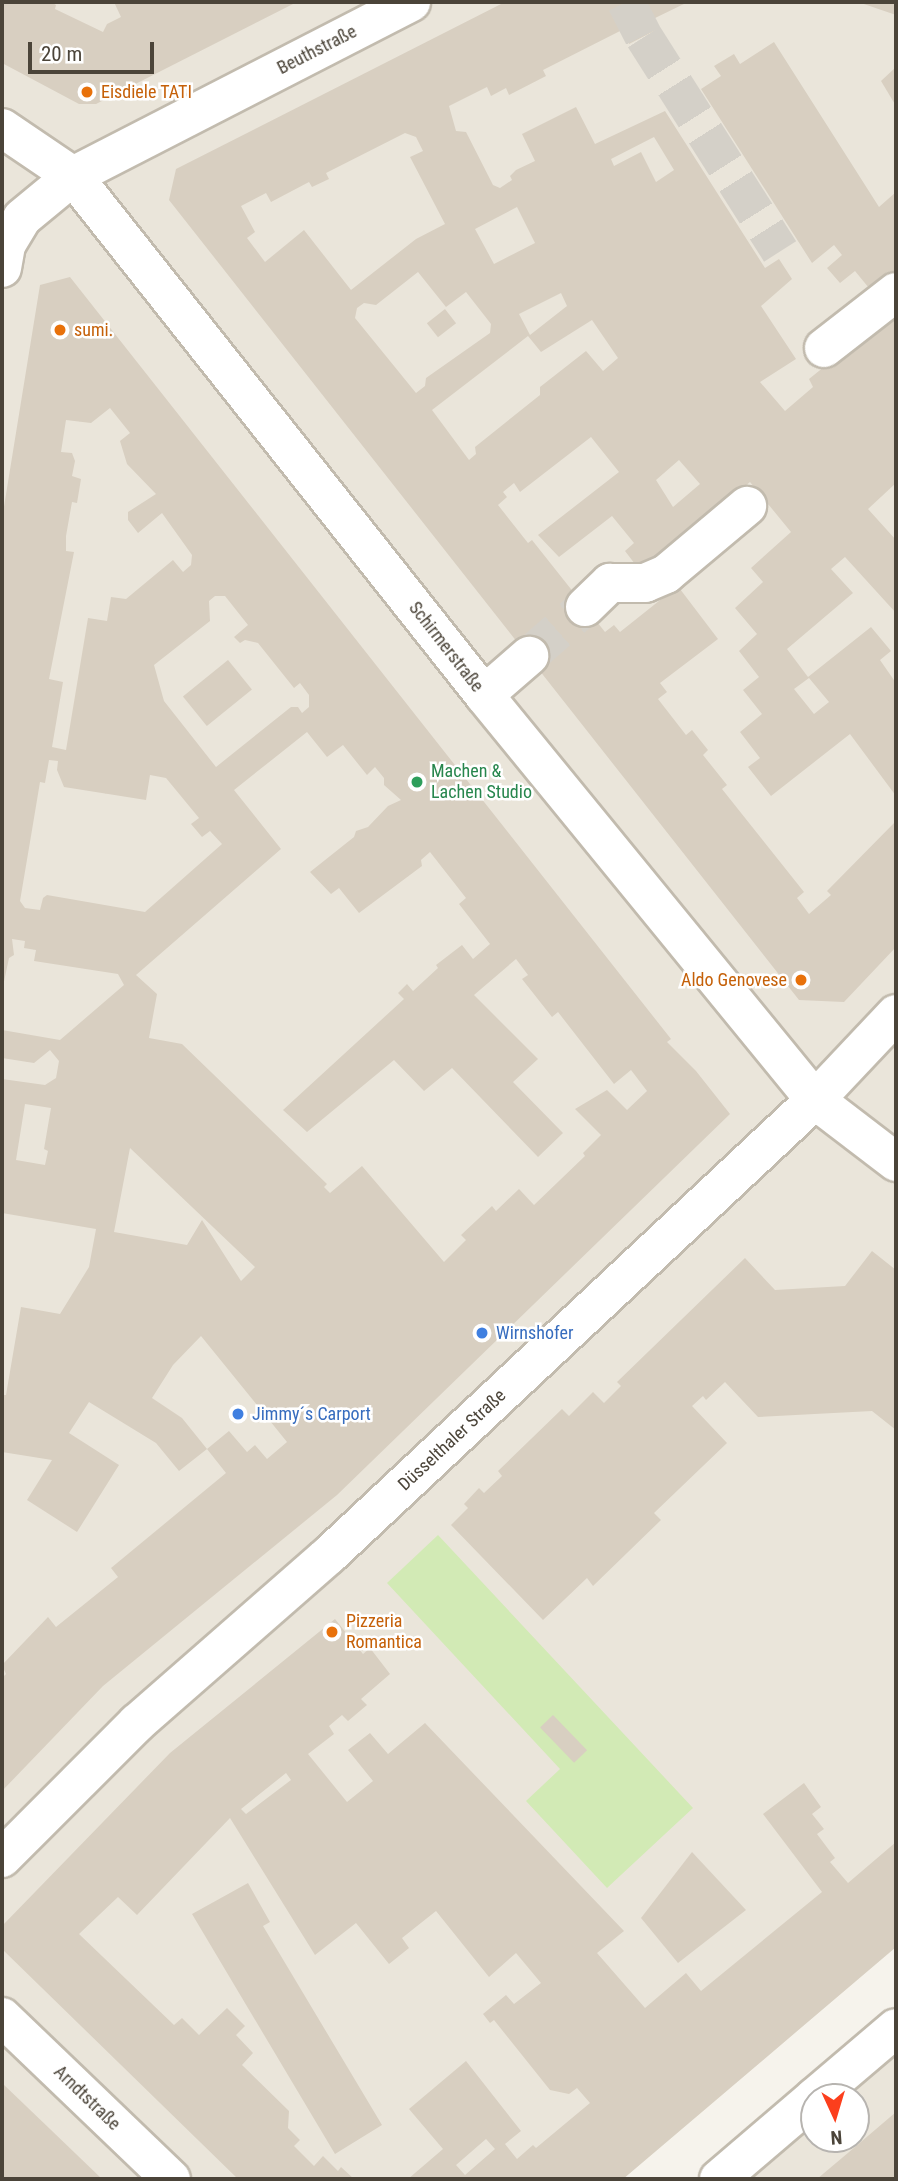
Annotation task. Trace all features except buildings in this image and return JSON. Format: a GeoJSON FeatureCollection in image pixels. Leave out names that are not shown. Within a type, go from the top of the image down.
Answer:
{"type":"FeatureCollection","features":[{"type":"Feature","properties":{"kind":"street","name":"Beuthstraße"},"geometry":{"type":"LineString","coordinates":[[3,253],[22,218],[73,176],[411,2]]}},
{"type":"Feature","properties":{"kind":"street","name":"Schirmerstraße"},"geometry":{"type":"LineString","coordinates":[[2,128],[73,176],[484,695],[815,1100],[896,1162]]}},
{"type":"Feature","properties":{"kind":"street"},"geometry":{"type":"LineString","coordinates":[[824,348],[896,292]]}},
{"type":"Feature","properties":{"kind":"street"},"geometry":{"type":"LineString","coordinates":[[585,607],[610,583],[645,583],[666,574],[747,506]]}},
{"type":"Feature","properties":{"kind":"street"},"geometry":{"type":"LineString","coordinates":[[484,695],[529,656]]}},
{"type":"Feature","properties":{"kind":"street","name":"Düsselthaler Straße"},"geometry":{"type":"LineString","coordinates":[[2,1858],[137,1723],[328,1556],[815,1100],[896,1014]]}},
{"type":"Feature","properties":{"kind":"street","name":"Arndtstraße"},"geometry":{"type":"LineString","coordinates":[[2,2017],[171,2179]]}},
{"type":"Feature","properties":{"kind":"street"},"geometry":{"type":"LineString","coordinates":[[831,2083],[896,2028]]}},
{"type":"Feature","properties":{"kind":"street"},"geometry":{"type":"LineString","coordinates":[[719,2179],[800,2110]]}},
{"type":"Feature","properties":{"kind":"shaded area"},"geometry":{"type":"Polygon","coordinates":[[[2,2],[896,2],[896,1947],[623,2179],[2,2179],[2,2]]]}},
{"type":"Feature","properties":{"kind":"shaded area"},"geometry":{"type":"Polygon","coordinates":[[[896,2041],[896,2179],[734,2179],[800,2123],[800,2153],[870,2153],[870,2083],[847,2083],[896,2041]]]}},
{"type":"Feature","properties":{"kind":"green space"},"geometry":{"type":"Polygon","coordinates":[[[438,1535],[693,1808],[607,1888],[526,1801],[560,1769],[387,1583],[438,1535]]]}},
{"type":"Feature","properties":{"kind":"tunnel"},"geometry":{"type":"LineString","coordinates":[[626,2],[644,37],[780,251]]}},
{"type":"Feature","properties":{"kind":"tunnel"},"geometry":{"type":"LineString","coordinates":[[529,656],[585,607]]}},
{"type":"Feature","properties":{"kind":"place","name":"Eisdiele TATI"},"geometry":{"type":"Point","coordinates":[87,92]}},
{"type":"Feature","properties":{"kind":"place","name":"sumi."},"geometry":{"type":"Point","coordinates":[60,330]}},
{"type":"Feature","properties":{"kind":"place","name":"Machen & Lachen Studio"},"geometry":{"type":"Point","coordinates":[417,782]}},
{"type":"Feature","properties":{"kind":"place","name":"Aldo Genovese"},"geometry":{"type":"Point","coordinates":[801,980]}},
{"type":"Feature","properties":{"kind":"place","name":"Wirnshofer"},"geometry":{"type":"Point","coordinates":[482,1333]}},
{"type":"Feature","properties":{"kind":"place","name":"Jimmy´s Carport"},"geometry":{"type":"Point","coordinates":[238,1414]}},
{"type":"Feature","properties":{"kind":"place","name":"Pizzeria Romantica"},"geometry":{"type":"Point","coordinates":[332,1632]}}]}
